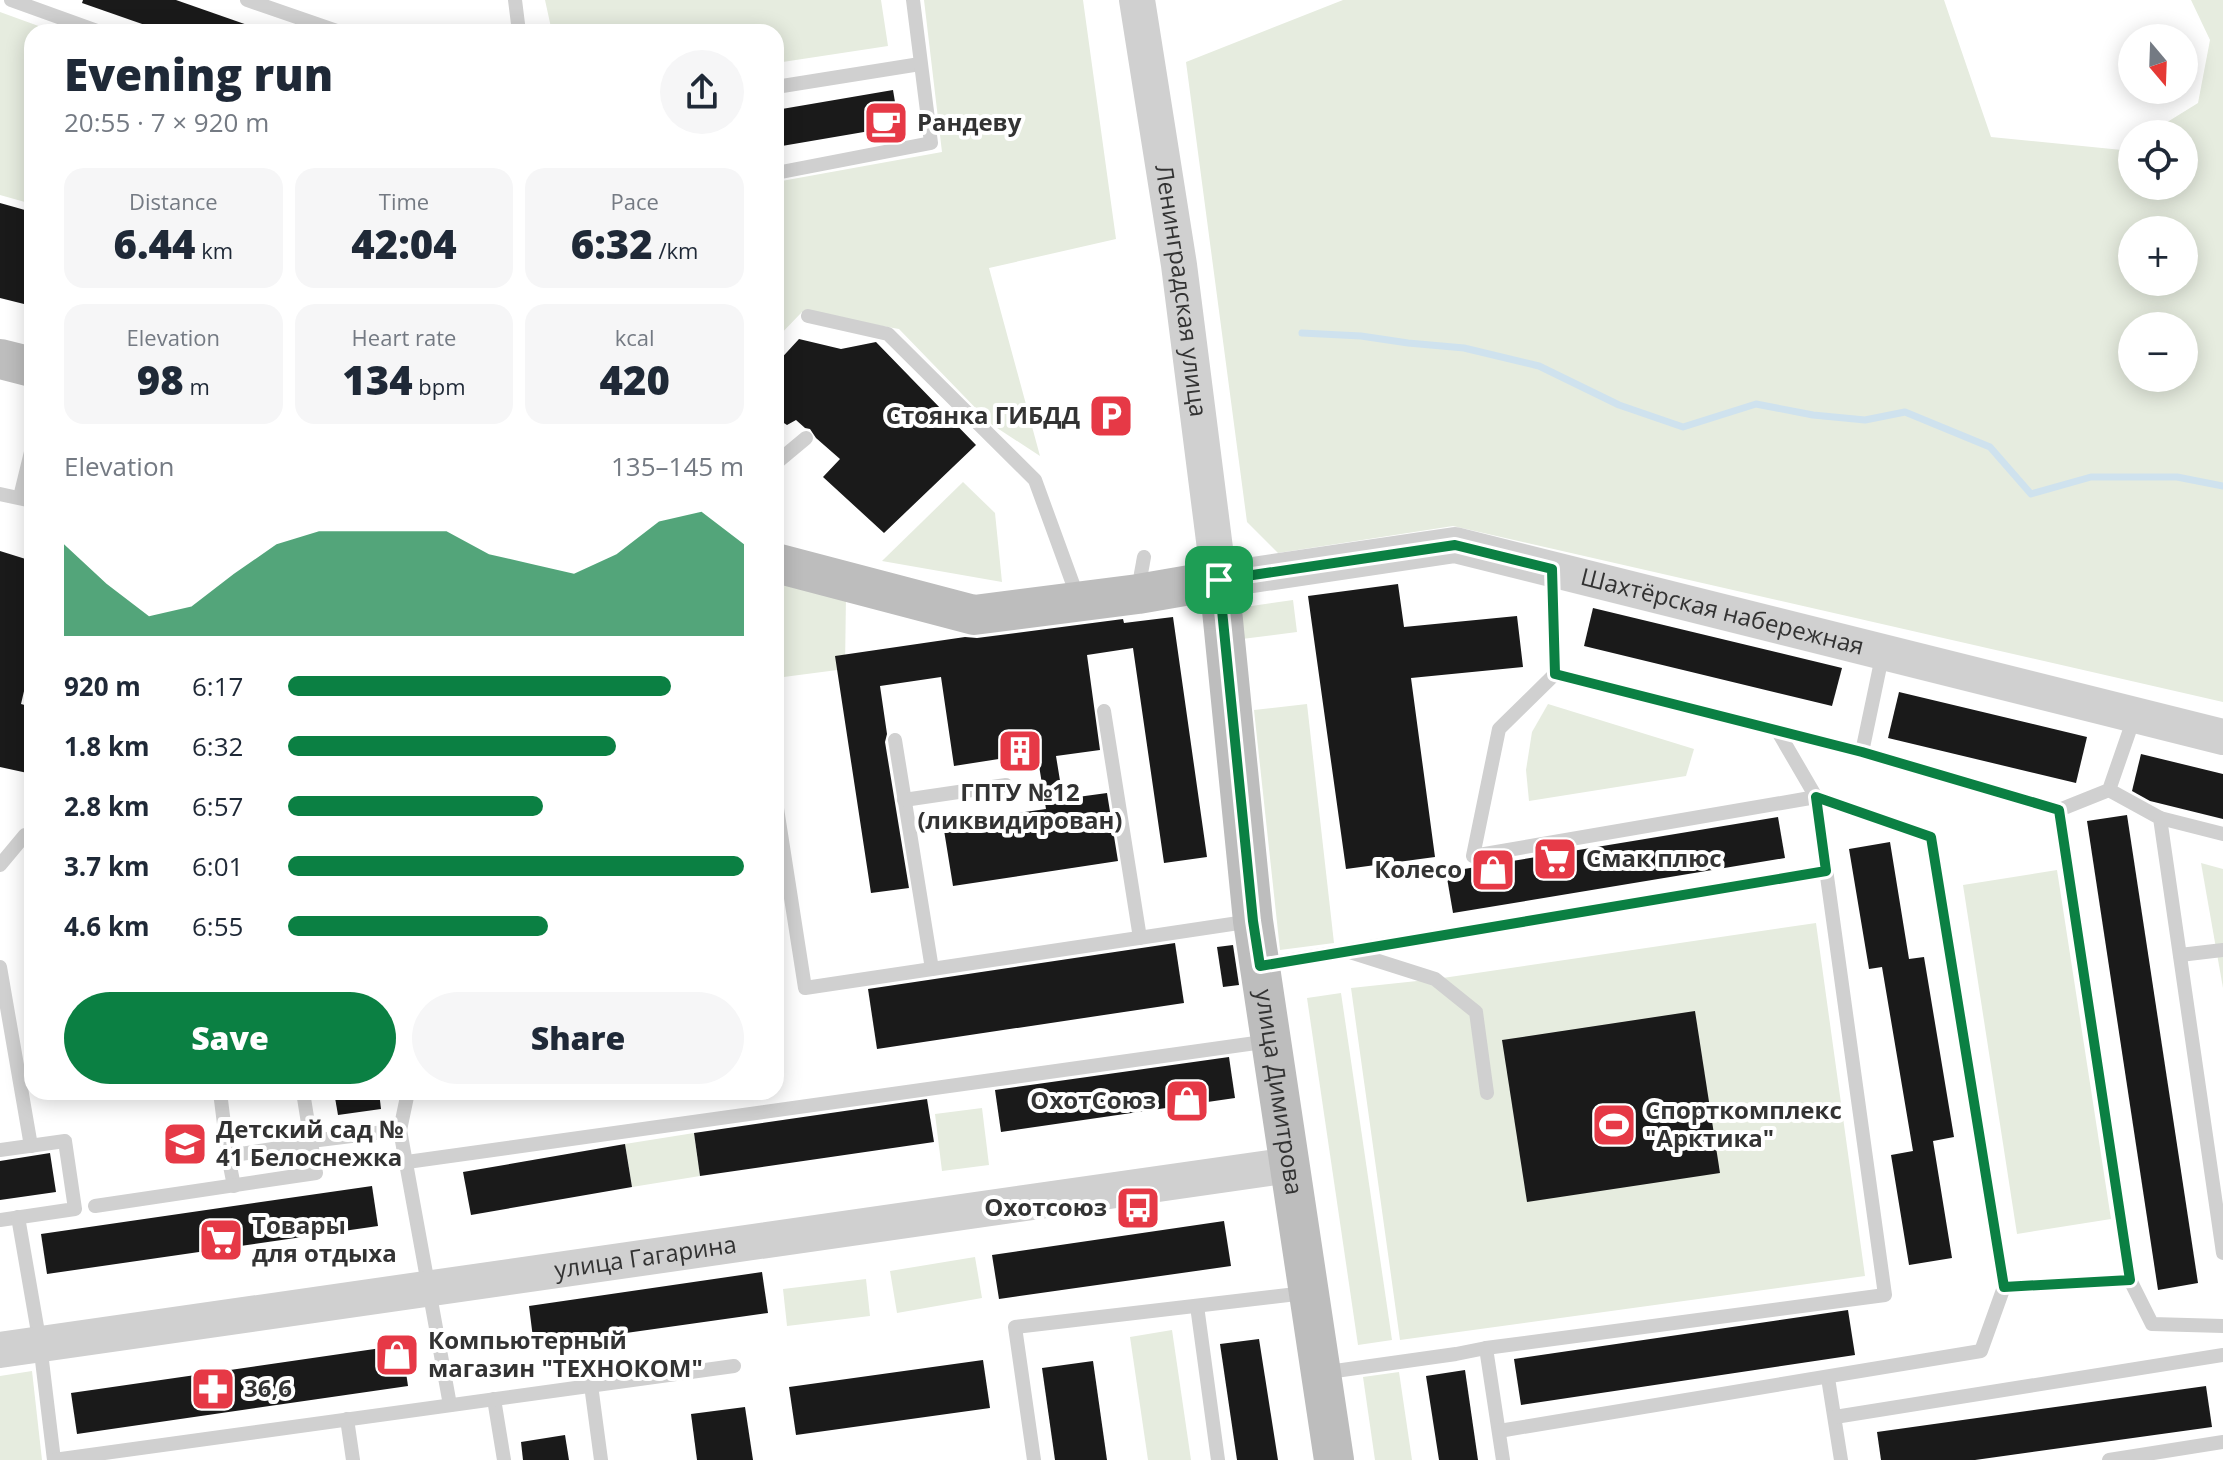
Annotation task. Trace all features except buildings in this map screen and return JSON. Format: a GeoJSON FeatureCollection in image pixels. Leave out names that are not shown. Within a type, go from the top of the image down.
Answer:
{"type":"FeatureCollection","features":[{"type":"Feature","properties":{"kind":"main road"},"geometry":{"type":"LineString","coordinates":[[0,359],[24,365]]}},
{"type":"Feature","properties":{"kind":"main road"},"geometry":{"type":"LineString","coordinates":[[784,565],[974,615],[1080,602],[1141,576],[1219,580]]}},
{"type":"Feature","properties":{"kind":"main road","name":"улица Димитрова"},"geometry":{"type":"LineString","coordinates":[[1219,580],[1253,921],[1334,1460]]}},
{"type":"Feature","properties":{"kind":"street","name":"Ленинградская улица"},"geometry":{"type":"LineString","coordinates":[[1137,0],[1179,265],[1219,580]]}},
{"type":"Feature","properties":{"kind":"street","name":"Шахтёрская набережная"},"geometry":{"type":"LineString","coordinates":[[1219,580],[1455,545],[2223,737]]}},
{"type":"Feature","properties":{"kind":"street","name":"улица Гагарина"},"geometry":{"type":"LineString","coordinates":[[0,1350],[1290,1165]]}},
{"type":"Feature","properties":{"kind":"lane"},"geometry":{"type":"LineString","coordinates":[[11,0],[78,24]]}},
{"type":"Feature","properties":{"kind":"lane"},"geometry":{"type":"LineString","coordinates":[[247,0],[317,24]]}},
{"type":"Feature","properties":{"kind":"lane"},"geometry":{"type":"LineString","coordinates":[[515,0],[518,24]]}},
{"type":"Feature","properties":{"kind":"lane"},"geometry":{"type":"LineString","coordinates":[[784,171],[931,143],[913,0]]}},
{"type":"Feature","properties":{"kind":"lane"},"geometry":{"type":"LineString","coordinates":[[784,86],[920,64]]}},
{"type":"Feature","properties":{"kind":"lane"},"geometry":{"type":"LineString","coordinates":[[808,316],[888,334],[1035,480],[1080,602]]}},
{"type":"Feature","properties":{"kind":"lane"},"geometry":{"type":"LineString","coordinates":[[784,456],[806,438]]}},
{"type":"Feature","properties":{"kind":"lane"},"geometry":{"type":"LineString","coordinates":[[0,494],[24,499]]}},
{"type":"Feature","properties":{"kind":"lane"},"geometry":{"type":"LineString","coordinates":[[1499,1431],[1981,1351],[2004,1287],[1931,837],[1816,797],[1473,856],[1499,729],[1555,674],[1552,569]]}},
{"type":"Feature","properties":{"kind":"lane"},"geometry":{"type":"LineString","coordinates":[[1862,752],[1883,652]]}},
{"type":"Feature","properties":{"kind":"lane"},"geometry":{"type":"LineString","coordinates":[[1555,674],[1862,752],[2059,810],[2109,790],[2135,715]]}},
{"type":"Feature","properties":{"kind":"lane"},"geometry":{"type":"LineString","coordinates":[[1104,711],[1140,938]]}},
{"type":"Feature","properties":{"kind":"lane"},"geometry":{"type":"LineString","coordinates":[[1321,1373],[1885,1295],[1816,797],[1777,730]]}},
{"type":"Feature","properties":{"kind":"lane"},"geometry":{"type":"LineString","coordinates":[[895,740],[932,969]]}},
{"type":"Feature","properties":{"kind":"lane"},"geometry":{"type":"LineString","coordinates":[[904,800],[1006,785]]}},
{"type":"Feature","properties":{"kind":"lane"},"geometry":{"type":"LineString","coordinates":[[2109,790],[2160,818],[2223,834]]}},
{"type":"Feature","properties":{"kind":"lane"},"geometry":{"type":"LineString","coordinates":[[2059,810],[2130,1280],[2152,1324],[2223,1326]]}},
{"type":"Feature","properties":{"kind":"lane"},"geometry":{"type":"LineString","coordinates":[[2160,818],[2223,1253]]}},
{"type":"Feature","properties":{"kind":"lane"},"geometry":{"type":"LineString","coordinates":[[0,865],[24,836]]}},
{"type":"Feature","properties":{"kind":"lane"},"geometry":{"type":"LineString","coordinates":[[784,853],[805,988],[1253,921]]}},
{"type":"Feature","properties":{"kind":"lane"},"geometry":{"type":"LineString","coordinates":[[1260,966],[1826,871]]}},
{"type":"Feature","properties":{"kind":"lane"},"geometry":{"type":"LineString","coordinates":[[2180,955],[2223,950]]}},
{"type":"Feature","properties":{"kind":"lane"},"geometry":{"type":"LineString","coordinates":[[1348,951],[1435,979],[1476,1012],[1487,1093]]}},
{"type":"Feature","properties":{"kind":"lane"},"geometry":{"type":"LineString","coordinates":[[0,967],[31,1146]]}},
{"type":"Feature","properties":{"kind":"lane"},"geometry":{"type":"LineString","coordinates":[[407,1162],[1271,1040]]}},
{"type":"Feature","properties":{"kind":"lane"},"geometry":{"type":"LineString","coordinates":[[221,1100],[234,1186]]}},
{"type":"Feature","properties":{"kind":"lane"},"geometry":{"type":"LineString","coordinates":[[95,1206],[316,1173],[304,1100]]}},
{"type":"Feature","properties":{"kind":"lane"},"geometry":{"type":"LineString","coordinates":[[406,1100],[400,1130],[450,1405]]}},
{"type":"Feature","properties":{"kind":"lane"},"geometry":{"type":"LineString","coordinates":[[228,1156],[311,1141],[400,1130]]}},
{"type":"Feature","properties":{"kind":"lane"},"geometry":{"type":"LineString","coordinates":[[0,1150],[65,1141],[75,1209],[0,1220]]}},
{"type":"Feature","properties":{"kind":"lane"},"geometry":{"type":"LineString","coordinates":[[18,1217],[40,1344],[54,1460],[734,1366]]}},
{"type":"Feature","properties":{"kind":"lane"},"geometry":{"type":"LineString","coordinates":[[2004,1287],[2130,1280]]}},
{"type":"Feature","properties":{"kind":"lane"},"geometry":{"type":"LineString","coordinates":[[1034,1460],[1015,1327],[1309,1292]]}},
{"type":"Feature","properties":{"kind":"lane"},"geometry":{"type":"LineString","coordinates":[[1197,1306],[1218,1460]]}},
{"type":"Feature","properties":{"kind":"lane"},"geometry":{"type":"LineString","coordinates":[[1486,1348],[1503,1460]]}},
{"type":"Feature","properties":{"kind":"lane"},"geometry":{"type":"LineString","coordinates":[[1835,1417],[2223,1355]]}},
{"type":"Feature","properties":{"kind":"lane"},"geometry":{"type":"LineString","coordinates":[[1828,1378],[1841,1460]]}},
{"type":"Feature","properties":{"kind":"lane"},"geometry":{"type":"LineString","coordinates":[[591,1385],[601,1460]]}},
{"type":"Feature","properties":{"kind":"lane"},"geometry":{"type":"LineString","coordinates":[[494,1399],[502,1457]]}},
{"type":"Feature","properties":{"kind":"lane"},"geometry":{"type":"LineString","coordinates":[[347,1419],[353,1460]]}},
{"type":"Feature","properties":{"kind":"lane"},"geometry":{"type":"LineString","coordinates":[[2109,1460],[2223,1442]]}},
{"type":"Feature","properties":{"kind":"shaded area"},"geometry":{"type":"Polygon","coordinates":[[[545,0],[881,0],[888,46],[784,62],[784,24],[550,24],[545,0]]]}},
{"type":"Feature","properties":{"kind":"shaded area"},"geometry":{"type":"Polygon","coordinates":[[[924,0],[1083,0],[1116,239],[989,268],[1040,456],[991,424],[899,329],[802,312],[784,331],[784,181],[942,152],[924,0]]]}},
{"type":"Feature","properties":{"kind":"shaded area"},"geometry":{"type":"Polygon","coordinates":[[[1343,0],[1944,0],[1991,137],[2118,150],[2118,200],[2198,200],[2198,120],[2171,120],[2198,104],[2210,40],[2191,0],[2223,0],[2223,702],[1453,526],[1278,553],[1247,522],[1186,62],[1343,0]]]}},
{"type":"Feature","properties":{"kind":"shaded area"},"geometry":{"type":"Polygon","coordinates":[[[0,12],[33,24],[24,24],[24,202],[0,195],[0,12]]]}},
{"type":"Feature","properties":{"kind":"shaded area"},"geometry":{"type":"Polygon","coordinates":[[[963,482],[995,513],[1002,582],[882,561],[963,482]]]}},
{"type":"Feature","properties":{"kind":"shaded area"},"geometry":{"type":"Polygon","coordinates":[[[784,576],[846,594],[845,669],[784,677],[784,576]]]}},
{"type":"Feature","properties":{"kind":"shaded area"},"geometry":{"type":"Polygon","coordinates":[[[1293,600],[1297,632],[1242,639],[1238,608],[1293,600]]]}},
{"type":"Feature","properties":{"kind":"shaded area"},"geometry":{"type":"Polygon","coordinates":[[[1307,704],[1334,943],[1280,950],[1254,710],[1307,704]]]}},
{"type":"Feature","properties":{"kind":"shaded area"},"geometry":{"type":"Polygon","coordinates":[[[1548,704],[1694,749],[1686,776],[1529,801],[1526,770],[1532,732],[1548,704]]]}},
{"type":"Feature","properties":{"kind":"shaded area"},"geometry":{"type":"Polygon","coordinates":[[[2201,863],[2223,869],[2223,988],[2201,863]]]}},
{"type":"Feature","properties":{"kind":"shaded area"},"geometry":{"type":"Polygon","coordinates":[[[2057,870],[2111,1219],[2017,1234],[1963,885],[2057,870]]]}},
{"type":"Feature","properties":{"kind":"shaded area"},"geometry":{"type":"Polygon","coordinates":[[[1816,923],[1865,1276],[1400,1340],[1351,988],[1436,979],[1816,923]]]}},
{"type":"Feature","properties":{"kind":"shaded area"},"geometry":{"type":"Polygon","coordinates":[[[1341,993],[1392,1340],[1358,1345],[1307,998],[1341,993]]]}},
{"type":"Feature","properties":{"kind":"shaded area"},"geometry":{"type":"Polygon","coordinates":[[[982,1108],[989,1165],[942,1171],[935,1114],[982,1108]]]}},
{"type":"Feature","properties":{"kind":"shaded area"},"geometry":{"type":"Polygon","coordinates":[[[694,1133],[700,1176],[632,1187],[625,1144],[694,1133]]]}},
{"type":"Feature","properties":{"kind":"shaded area"},"geometry":{"type":"Polygon","coordinates":[[[975,1257],[982,1298],[897,1313],[890,1271],[975,1257]]]}},
{"type":"Feature","properties":{"kind":"shaded area"},"geometry":{"type":"Polygon","coordinates":[[[866,1279],[870,1316],[787,1326],[783,1289],[866,1279]]]}},
{"type":"Feature","properties":{"kind":"shaded area"},"geometry":{"type":"Polygon","coordinates":[[[1172,1330],[1191,1460],[1148,1460],[1130,1337],[1172,1330]]]}},
{"type":"Feature","properties":{"kind":"shaded area"},"geometry":{"type":"Polygon","coordinates":[[[32,1371],[42,1460],[0,1460],[0,1376],[32,1371]]]}},
{"type":"Feature","properties":{"kind":"shaded area"},"geometry":{"type":"Polygon","coordinates":[[[1399,1372],[1412,1460],[1375,1460],[1363,1377],[1399,1372]]]}},
{"type":"Feature","properties":{"kind":"waterway"},"geometry":{"type":"LineString","coordinates":[[1302,333],[1361,336],[1464,348],[1539,366],[1619,405],[1683,427],[1756,404],[1813,415],[1865,420],[1905,412],[1990,447],[2031,494],[2091,477],[2177,477],[2223,486]]}},
{"type":"Feature","properties":{"kind":"place","name":"Рандеву"},"geometry":{"type":"Point","coordinates":[886,123]}},
{"type":"Feature","properties":{"kind":"place","name":"Стоянка ГИБДД"},"geometry":{"type":"Point","coordinates":[1111,416]}},
{"type":"Feature","properties":{"kind":"place","name":"ГПТУ №12 (ликвидирован)"},"geometry":{"type":"Point","coordinates":[1020,751]}},
{"type":"Feature","properties":{"kind":"place","name":"Смак плюс"},"geometry":{"type":"Point","coordinates":[1555,859]}},
{"type":"Feature","properties":{"kind":"place","name":"Колесо"},"geometry":{"type":"Point","coordinates":[1493,870]}},
{"type":"Feature","properties":{"kind":"place","name":"ОхотСоюз"},"geometry":{"type":"Point","coordinates":[1187,1101]}},
{"type":"Feature","properties":{"kind":"place","name":"Спорткомплекс \"Арктика\""},"geometry":{"type":"Point","coordinates":[1614,1125]}},
{"type":"Feature","properties":{"kind":"place","name":"Детский сад № 41 Белоснежка"},"geometry":{"type":"Point","coordinates":[185,1144]}},
{"type":"Feature","properties":{"kind":"place","name":"Охотсоюз"},"geometry":{"type":"Point","coordinates":[1138,1208]}},
{"type":"Feature","properties":{"kind":"place","name":"Товары для отдыха"},"geometry":{"type":"Point","coordinates":[221,1240]}},
{"type":"Feature","properties":{"kind":"place","name":"Компьютерный магазин \"ТЕХНОКОМ\""},"geometry":{"type":"Point","coordinates":[397,1355]}},
{"type":"Feature","properties":{"kind":"place","name":"36,6"},"geometry":{"type":"Point","coordinates":[213,1389]}},
{"type":"Feature","properties":{"kind":"route"},"geometry":{"type":"LineString","coordinates":[[1455,545],[1552,569],[1555,674],[1862,752],[2059,810],[2130,1280],[2004,1287],[1931,837],[1816,797],[1826,871],[1260,966],[1219,580],[1455,545]]}}]}
